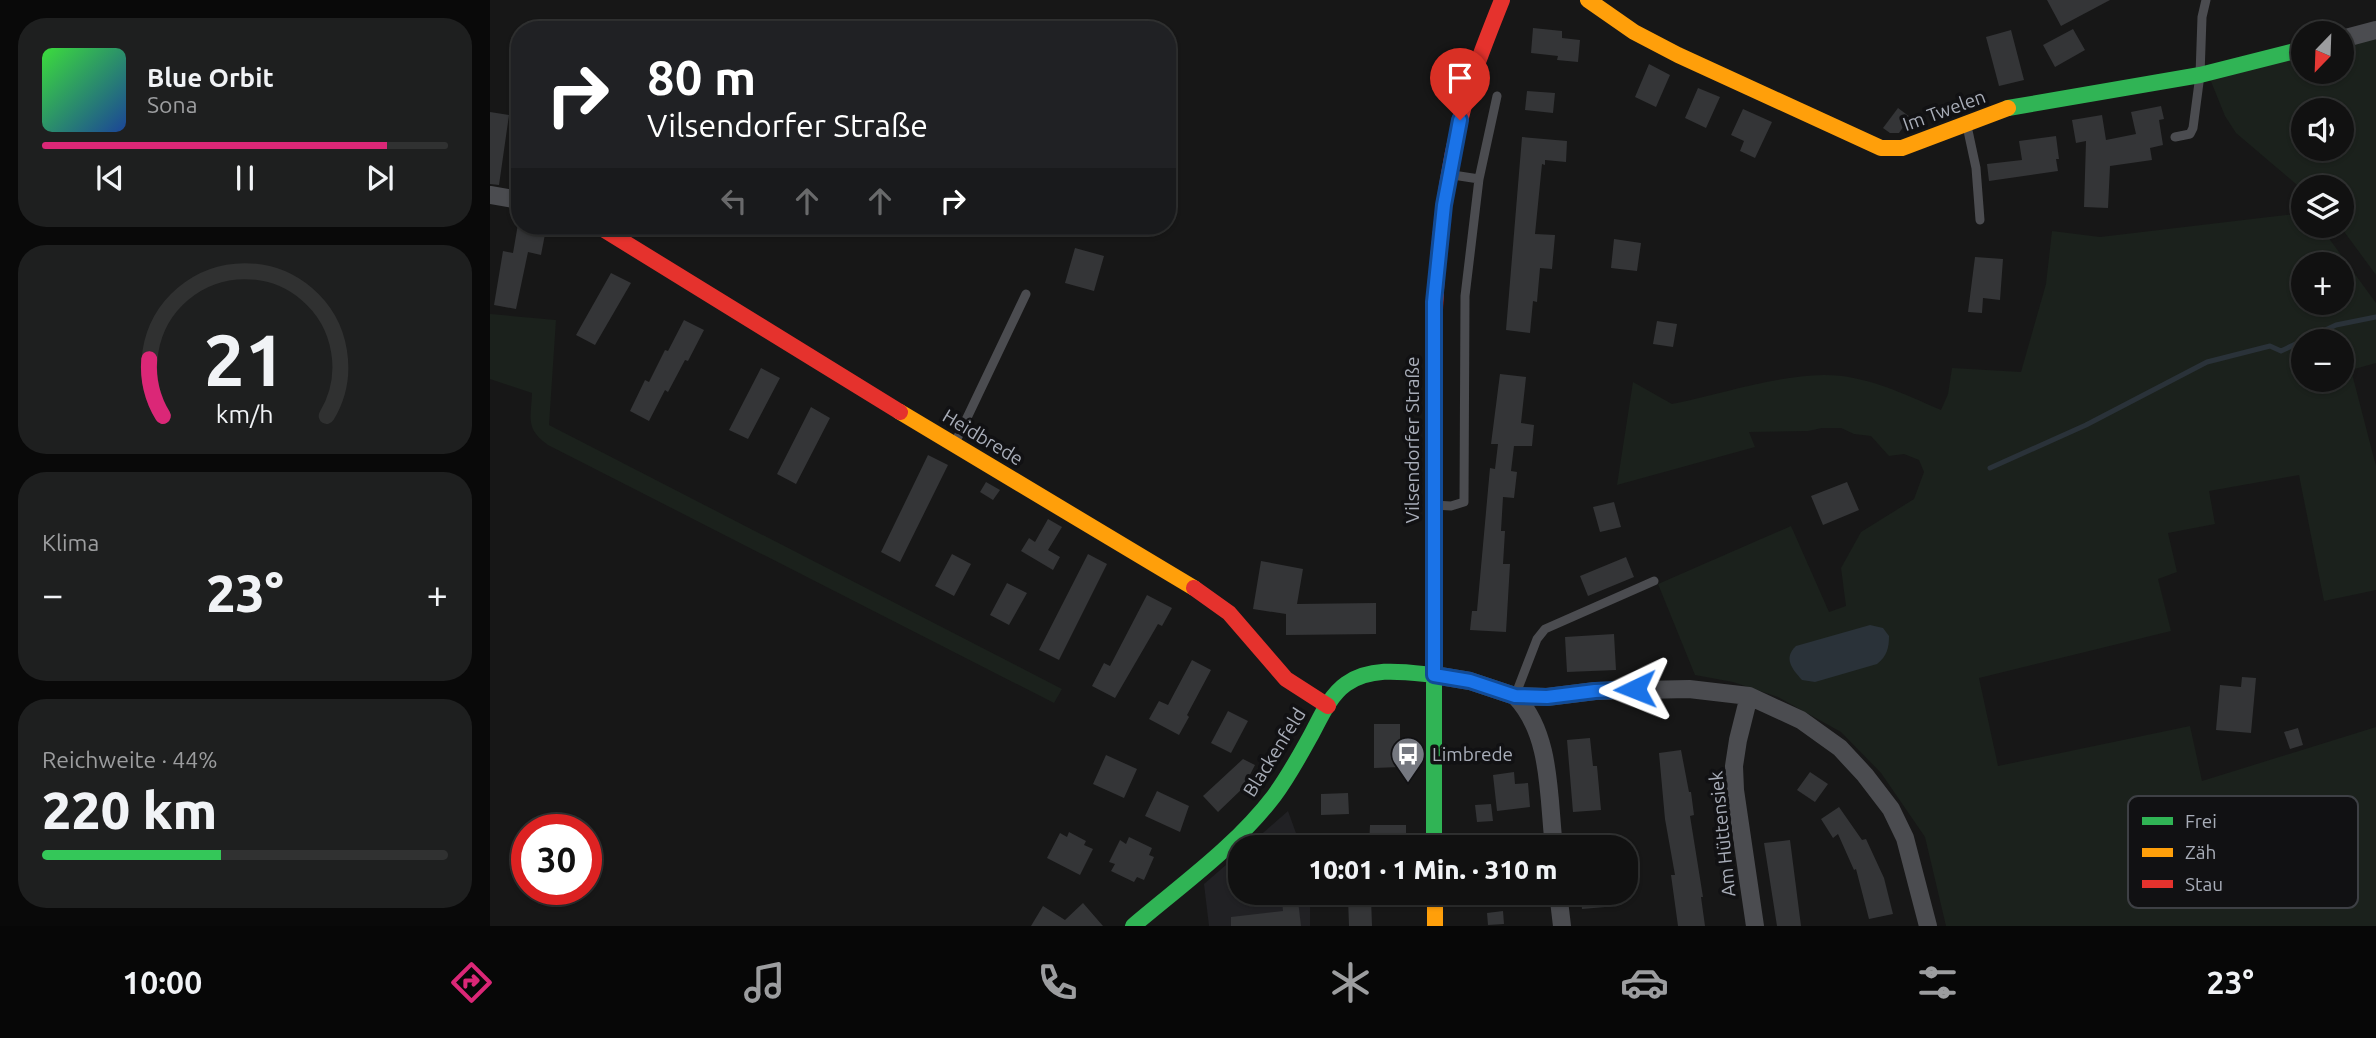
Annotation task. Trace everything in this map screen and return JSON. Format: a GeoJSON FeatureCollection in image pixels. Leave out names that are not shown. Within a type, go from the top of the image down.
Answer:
{"type":"FeatureCollection","features":[{"type":"Feature","properties":{"kind":"street","name":"Vilsendorfer Straße"},"geometry":{"type":"LineString","coordinates":[[1434,835],[1434,302],[1449,174],[1469,88],[1502,0]]}},
{"type":"Feature","properties":{"kind":"street","name":"Im Twelen"},"geometry":{"type":"LineString","coordinates":[[1588,0],[1634,32],[1678,55],[1881,148],[1902,148],[2011,107],[2200,75],[2291,52]]}},
{"type":"Feature","properties":{"kind":"street"},"geometry":{"type":"LineString","coordinates":[[2354,36],[2376,30]]}},
{"type":"Feature","properties":{"kind":"street"},"geometry":{"type":"LineString","coordinates":[[490,195],[511,198]]}},
{"type":"Feature","properties":{"kind":"street","name":"Heidbrede"},"geometry":{"type":"LineString","coordinates":[[613,235],[1212,599],[1229,613],[1286,679],[1328,706]]}},
{"type":"Feature","properties":{"kind":"street","name":"Blackenfeld"},"geometry":{"type":"LineString","coordinates":[[1133,926],[1239,835],[1267,805],[1288,776],[1328,706],[1346,684],[1366,674],[1393,671],[1434,675]]}},
{"type":"Feature","properties":{"kind":"street"},"geometry":{"type":"LineString","coordinates":[[1434,675],[1470,681],[1515,696],[1547,697],[1595,691],[1689,689],[1749,696],[1801,720],[1840,748],[1891,809],[1905,838],[1928,926]]}},
{"type":"Feature","properties":{"kind":"street"},"geometry":{"type":"LineString","coordinates":[[1515,696],[1531,717],[1544,752],[1553,835]]}},
{"type":"Feature","properties":{"kind":"street","name":"Am Hüttensiek"},"geometry":{"type":"LineString","coordinates":[[1749,696],[1734,766],[1735,790],[1755,926]]}},
{"type":"Feature","properties":{"kind":"street"},"geometry":{"type":"LineString","coordinates":[[1435,905],[1435,926]]}},
{"type":"Feature","properties":{"kind":"street"},"geometry":{"type":"LineString","coordinates":[[1560,905],[1562,926]]}},
{"type":"Feature","properties":{"kind":"lane"},"geometry":{"type":"LineString","coordinates":[[2175,137],[2190,134],[2193,128],[2200,75],[2202,18],[2206,0]]}},
{"type":"Feature","properties":{"kind":"lane"},"geometry":{"type":"LineString","coordinates":[[1433,505],[1451,506],[1464,502],[1465,296],[1479,179],[1497,96]]}},
{"type":"Feature","properties":{"kind":"lane"},"geometry":{"type":"LineString","coordinates":[[1966,124],[1976,168],[1980,220]]}},
{"type":"Feature","properties":{"kind":"lane"},"geometry":{"type":"LineString","coordinates":[[1449,174],[1479,179]]}},
{"type":"Feature","properties":{"kind":"lane"},"geometry":{"type":"LineString","coordinates":[[954,444],[1026,294]]}},
{"type":"Feature","properties":{"kind":"lane"},"geometry":{"type":"LineString","coordinates":[[1515,696],[1537,639],[1545,629],[1654,581]]}},
{"type":"Feature","properties":{"kind":"shaded area"},"geometry":{"type":"Polygon","coordinates":[[[2376,36],[2376,275],[2349,238],[2354,238],[2354,175],[2291,175],[2291,180],[2236,133],[2225,116],[2210,79],[2291,58],[2291,84],[2354,84],[2354,42],[2376,36]]]}},
{"type":"Feature","properties":{"kind":"shaded area"},"geometry":{"type":"Polygon","coordinates":[[[2291,214],[2291,238],[2329,238],[2339,252],[2291,252],[2291,315],[2354,315],[2354,273],[2376,303],[2376,363],[2354,369],[2354,329],[2291,329],[2291,392],[2354,392],[2354,382],[2376,466],[2376,590],[2324,601],[2299,475],[2209,491],[2215,524],[2168,533],[2177,572],[2158,579],[2171,631],[1979,678],[1998,766],[2190,726],[2202,781],[2376,727],[2376,926],[1946,926],[1925,837],[1881,773],[1841,732],[1778,697],[1733,682],[1695,675],[1658,584],[1791,526],[1829,612],[1846,606],[1841,568],[1861,532],[1914,499],[1924,472],[1919,460],[1904,454],[1889,456],[1871,436],[1854,434],[1841,428],[1822,428],[1808,431],[1749,432],[1755,447],[1617,485],[1633,382],[1672,404],[1785,379],[1840,376],[1884,386],[1941,410],[1948,394],[1952,368],[2021,372],[2046,284],[2052,231],[2100,237],[2291,214]]]}},
{"type":"Feature","properties":{"kind":"shaded area"},"geometry":{"type":"Polygon","coordinates":[[[490,314],[556,320],[549,425],[1062,689],[1054,703],[548,445],[536,434],[531,423],[532,393],[490,379],[490,314]]]}},
{"type":"Feature","properties":{"kind":"shaded area"},"geometry":{"type":"Polygon","coordinates":[[[1870,625],[1883,628],[1889,636],[1887,652],[1877,664],[1815,682],[1802,680],[1792,668],[1790,655],[1796,646],[1870,625]]]}},
{"type":"Feature","properties":{"kind":"shaded area"},"geometry":{"type":"Polygon","coordinates":[[[1288,811],[1297,835],[1261,835],[1288,811]]]}},
{"type":"Feature","properties":{"kind":"shaded area"},"geometry":{"type":"Polygon","coordinates":[[[1228,863],[1228,905],[1310,905],[1310,926],[1209,926],[1204,884],[1228,863]]]}},
{"type":"Feature","properties":{"kind":"building"},"geometry":{"type":"Polygon","coordinates":[[[2047,0],[2110,0],[2061,26],[2047,0]]]}},
{"type":"Feature","properties":{"kind":"building"},"geometry":{"type":"Polygon","coordinates":[[[1533,28],[1562,31],[1562,38],[1580,40],[1578,62],[1557,60],[1558,56],[1531,53],[1533,28]]]}},
{"type":"Feature","properties":{"kind":"building"},"geometry":{"type":"Polygon","coordinates":[[[2073,29],[2085,50],[2055,67],[2043,45],[2073,29]]]}},
{"type":"Feature","properties":{"kind":"building"},"geometry":{"type":"Polygon","coordinates":[[[2011,30],[2024,80],[1999,86],[1986,37],[2011,30]]]}},
{"type":"Feature","properties":{"kind":"building"},"geometry":{"type":"Polygon","coordinates":[[[1649,64],[1670,75],[1656,107],[1635,97],[1649,64]]]}},
{"type":"Feature","properties":{"kind":"building"},"geometry":{"type":"Polygon","coordinates":[[[1698,88],[1720,97],[1706,128],[1685,118],[1698,88]]]}},
{"type":"Feature","properties":{"kind":"building"},"geometry":{"type":"Polygon","coordinates":[[[1527,91],[1555,93],[1553,113],[1525,110],[1527,91]]]}},
{"type":"Feature","properties":{"kind":"building"},"geometry":{"type":"Polygon","coordinates":[[[2161,106],[2164,119],[2159,120],[2163,145],[2150,148],[2152,160],[2110,166],[2108,208],[2084,207],[2086,141],[2076,143],[2072,120],[2102,115],[2106,140],[2136,134],[2131,112],[2161,106]]]}},
{"type":"Feature","properties":{"kind":"building"},"geometry":{"type":"Polygon","coordinates":[[[1898,108],[1910,117],[1899,133],[1890,133],[1883,128],[1898,108]]]}},
{"type":"Feature","properties":{"kind":"building"},"geometry":{"type":"Polygon","coordinates":[[[1743,109],[1772,122],[1755,158],[1740,151],[1744,141],[1731,135],[1743,109]]]}},
{"type":"Feature","properties":{"kind":"building"},"geometry":{"type":"Polygon","coordinates":[[[490,112],[509,115],[499,185],[490,184],[490,112]]]}},
{"type":"Feature","properties":{"kind":"building"},"geometry":{"type":"Polygon","coordinates":[[[2056,136],[2058,171],[1989,181],[1987,164],[2022,160],[2019,141],[2056,136]]]}},
{"type":"Feature","properties":{"kind":"building"},"geometry":{"type":"Polygon","coordinates":[[[1522,137],[1567,141],[1566,162],[1545,160],[1545,165],[1542,164],[1535,234],[1555,235],[1552,269],[1540,268],[1537,302],[1533,301],[1530,333],[1506,330],[1522,137]]]}},
{"type":"Feature","properties":{"kind":"building"},"geometry":{"type":"Polygon","coordinates":[[[516,235],[545,235],[541,255],[528,252],[516,309],[494,305],[503,251],[513,253],[516,235]]]}},
{"type":"Feature","properties":{"kind":"building"},"geometry":{"type":"Polygon","coordinates":[[[1614,239],[1641,243],[1637,271],[1611,268],[1614,239]]]}},
{"type":"Feature","properties":{"kind":"building"},"geometry":{"type":"Polygon","coordinates":[[[1075,248],[1104,256],[1094,291],[1065,283],[1075,248]]]}},
{"type":"Feature","properties":{"kind":"building"},"geometry":{"type":"Polygon","coordinates":[[[1975,257],[2003,259],[2000,300],[1983,298],[1982,313],[1968,312],[1975,257]]]}},
{"type":"Feature","properties":{"kind":"building"},"geometry":{"type":"Polygon","coordinates":[[[611,273],[631,283],[595,345],[576,335],[611,273]]]}},
{"type":"Feature","properties":{"kind":"building"},"geometry":{"type":"Polygon","coordinates":[[[684,320],[704,330],[668,392],[665,390],[649,421],[630,411],[645,380],[649,382],[684,320]]]}},
{"type":"Feature","properties":{"kind":"building"},"geometry":{"type":"Polygon","coordinates":[[[1657,321],[1677,324],[1673,347],[1653,344],[1657,321]]]}},
{"type":"Feature","properties":{"kind":"building"},"geometry":{"type":"Polygon","coordinates":[[[761,368],[780,378],[748,439],[729,430],[761,368]]]}},
{"type":"Feature","properties":{"kind":"building"},"geometry":{"type":"Polygon","coordinates":[[[1500,374],[1526,377],[1521,423],[1534,425],[1532,446],[1514,446],[1511,471],[1517,472],[1514,498],[1503,497],[1503,564],[1510,564],[1506,632],[1470,630],[1472,611],[1477,611],[1490,468],[1495,469],[1498,444],[1491,444],[1500,374]]]}},
{"type":"Feature","properties":{"kind":"building"},"geometry":{"type":"Polygon","coordinates":[[[811,407],[830,418],[796,484],[777,474],[811,407]]]}},
{"type":"Feature","properties":{"kind":"building"},"geometry":{"type":"Polygon","coordinates":[[[928,455],[948,465],[900,562],[881,552],[928,455]]]}},
{"type":"Feature","properties":{"kind":"building"},"geometry":{"type":"Polygon","coordinates":[[[986,482],[1000,490],[993,500],[980,492],[986,482]]]}},
{"type":"Feature","properties":{"kind":"building"},"geometry":{"type":"Polygon","coordinates":[[[1847,482],[1859,510],[1823,525],[1811,496],[1847,482]]]}},
{"type":"Feature","properties":{"kind":"building"},"geometry":{"type":"Polygon","coordinates":[[[1614,502],[1621,527],[1600,532],[1593,507],[1614,502]]]}},
{"type":"Feature","properties":{"kind":"building"},"geometry":{"type":"Polygon","coordinates":[[[1048,519],[1062,527],[1048,550],[1060,557],[1053,570],[1021,551],[1029,538],[1035,542],[1048,519]]]}},
{"type":"Feature","properties":{"kind":"building"},"geometry":{"type":"Polygon","coordinates":[[[952,554],[971,564],[954,596],[935,586],[952,554]]]}},
{"type":"Feature","properties":{"kind":"building"},"geometry":{"type":"Polygon","coordinates":[[[1088,554],[1107,564],[1059,660],[1039,650],[1088,554]]]}},
{"type":"Feature","properties":{"kind":"building"},"geometry":{"type":"Polygon","coordinates":[[[1626,557],[1634,577],[1588,596],[1580,576],[1626,557]]]}},
{"type":"Feature","properties":{"kind":"building"},"geometry":{"type":"Polygon","coordinates":[[[1261,561],[1303,569],[1297,604],[1376,603],[1376,634],[1286,635],[1286,614],[1253,609],[1261,561]]]}},
{"type":"Feature","properties":{"kind":"building"},"geometry":{"type":"Polygon","coordinates":[[[1007,583],[1027,593],[1009,625],[990,615],[1007,583]]]}},
{"type":"Feature","properties":{"kind":"building"},"geometry":{"type":"Polygon","coordinates":[[[1147,595],[1172,608],[1162,626],[1158,624],[1115,698],[1092,686],[1104,663],[1110,666],[1147,595]]]}},
{"type":"Feature","properties":{"kind":"building"},"geometry":{"type":"Polygon","coordinates":[[[1614,634],[1616,670],[1567,672],[1565,637],[1614,634]]]}},
{"type":"Feature","properties":{"kind":"building"},"geometry":{"type":"Polygon","coordinates":[[[1192,660],[1211,670],[1179,735],[1149,719],[1159,701],[1168,705],[1192,660]]]}},
{"type":"Feature","properties":{"kind":"building"},"geometry":{"type":"Polygon","coordinates":[[[2242,677],[2256,678],[2251,733],[2216,730],[2220,685],[2241,687],[2242,677]]]}},
{"type":"Feature","properties":{"kind":"building"},"geometry":{"type":"Polygon","coordinates":[[[1228,711],[1248,721],[1231,753],[1211,743],[1228,711]]]}},
{"type":"Feature","properties":{"kind":"building"},"geometry":{"type":"Polygon","coordinates":[[[1374,724],[1400,724],[1400,767],[1374,768],[1374,724]]]}},
{"type":"Feature","properties":{"kind":"building"},"geometry":{"type":"Polygon","coordinates":[[[2298,728],[2303,745],[2290,749],[2284,732],[2298,728]]]}},
{"type":"Feature","properties":{"kind":"building"},"geometry":{"type":"Polygon","coordinates":[[[1590,738],[1593,766],[1597,766],[1601,810],[1573,812],[1567,740],[1590,738]]]}},
{"type":"Feature","properties":{"kind":"building"},"geometry":{"type":"Polygon","coordinates":[[[1681,750],[1691,792],[1694,815],[1690,816],[1705,926],[1678,926],[1671,875],[1675,875],[1665,819],[1659,753],[1681,750]]]}},
{"type":"Feature","properties":{"kind":"building"},"geometry":{"type":"Polygon","coordinates":[[[1106,755],[1137,769],[1124,798],[1093,784],[1106,755]]]}},
{"type":"Feature","properties":{"kind":"building"},"geometry":{"type":"Polygon","coordinates":[[[1243,759],[1255,765],[1243,788],[1218,812],[1203,796],[1243,759]]]}},
{"type":"Feature","properties":{"kind":"building"},"geometry":{"type":"Polygon","coordinates":[[[1514,772],[1515,784],[1528,783],[1530,807],[1497,811],[1493,775],[1514,772]]]}},
{"type":"Feature","properties":{"kind":"building"},"geometry":{"type":"Polygon","coordinates":[[[1810,772],[1828,784],[1815,802],[1797,790],[1810,772]]]}},
{"type":"Feature","properties":{"kind":"building"},"geometry":{"type":"Polygon","coordinates":[[[1157,791],[1189,806],[1180,832],[1145,816],[1157,791]]]}},
{"type":"Feature","properties":{"kind":"building"},"geometry":{"type":"Polygon","coordinates":[[[1348,793],[1349,814],[1321,815],[1321,794],[1348,793]]]}},
{"type":"Feature","properties":{"kind":"building"},"geometry":{"type":"Polygon","coordinates":[[[1491,804],[1493,821],[1477,822],[1475,805],[1491,804]]]}},
{"type":"Feature","properties":{"kind":"building"},"geometry":{"type":"Polygon","coordinates":[[[1839,807],[1862,840],[1866,839],[1884,878],[1893,914],[1869,919],[1856,869],[1854,870],[1838,834],[1833,838],[1821,819],[1839,807]]]}},
{"type":"Feature","properties":{"kind":"building"},"geometry":{"type":"Polygon","coordinates":[[[1370,825],[1406,825],[1406,835],[1370,835],[1370,825]]]}},
{"type":"Feature","properties":{"kind":"building"},"geometry":{"type":"Polygon","coordinates":[[[1069,832],[1086,841],[1084,845],[1093,849],[1080,875],[1047,858],[1060,833],[1067,837],[1069,832]]]}},
{"type":"Feature","properties":{"kind":"building"},"geometry":{"type":"Polygon","coordinates":[[[1129,837],[1152,848],[1149,855],[1154,857],[1144,880],[1137,877],[1134,882],[1111,871],[1115,864],[1109,862],[1120,840],[1126,844],[1129,837]]]}},
{"type":"Feature","properties":{"kind":"building"},"geometry":{"type":"Polygon","coordinates":[[[1790,840],[1801,926],[1777,926],[1764,843],[1790,840]]]}},
{"type":"Feature","properties":{"kind":"building"},"geometry":{"type":"Polygon","coordinates":[[[1083,903],[1103,926],[1031,926],[1043,906],[1065,920],[1083,903]]]}},
{"type":"Feature","properties":{"kind":"building"},"geometry":{"type":"Polygon","coordinates":[[[1282,905],[1299,905],[1301,926],[1231,926],[1231,917],[1283,911],[1282,905]]]}},
{"type":"Feature","properties":{"kind":"building"},"geometry":{"type":"Polygon","coordinates":[[[1348,905],[1371,905],[1372,926],[1349,926],[1348,905]]]}},
{"type":"Feature","properties":{"kind":"building"},"geometry":{"type":"Polygon","coordinates":[[[1582,905],[1605,907],[1582,909],[1582,905]]]}},
{"type":"Feature","properties":{"kind":"building"},"geometry":{"type":"Polygon","coordinates":[[[1503,911],[1504,924],[1488,925],[1487,913],[1503,911]]]}},
{"type":"Feature","properties":{"kind":"waterway"},"geometry":{"type":"LineString","coordinates":[[1990,468],[2086,425],[2207,362],[2270,346],[2281,351],[2336,325],[2376,317]]}},
{"type":"Feature","properties":{"kind":"traffic: fast"},"geometry":{"type":"LineString","coordinates":[[2008,108],[2200,75],[2291,52]]}},
{"type":"Feature","properties":{"kind":"traffic: fast"},"geometry":{"type":"LineString","coordinates":[[1434,360],[1434,835]]}},
{"type":"Feature","properties":{"kind":"traffic: fast"},"geometry":{"type":"LineString","coordinates":[[1133,926],[1207,865],[1259,815],[1284,782],[1325,708],[1340,689],[1356,678],[1377,672],[1434,675]]}},
{"type":"Feature","properties":{"kind":"traffic: slow"},"geometry":{"type":"LineString","coordinates":[[1588,0],[1634,32],[1678,55],[1881,148],[1902,148],[2008,108]]}},
{"type":"Feature","properties":{"kind":"traffic: slow"},"geometry":{"type":"LineString","coordinates":[[900,412],[1194,588]]}},
{"type":"Feature","properties":{"kind":"traffic: slow"},"geometry":{"type":"LineString","coordinates":[[1435,905],[1435,926]]}},
{"type":"Feature","properties":{"kind":"traffic: jam"},"geometry":{"type":"LineString","coordinates":[[1434,360],[1440,240],[1453,150],[1469,90],[1502,0]]}},
{"type":"Feature","properties":{"kind":"traffic: jam"},"geometry":{"type":"LineString","coordinates":[[613,235],[900,412]]}},
{"type":"Feature","properties":{"kind":"traffic: jam"},"geometry":{"type":"LineString","coordinates":[[1194,588],[1229,613],[1286,679],[1328,706]]}},
{"type":"Feature","properties":{"kind":"place","name":"Limbrede"},"geometry":{"type":"Point","coordinates":[1408,784]}},
{"type":"Feature","properties":{"kind":"route"},"geometry":{"type":"LineString","coordinates":[[1460,120],[1444,205],[1434,302],[1434,675],[1470,681],[1515,696],[1547,697],[1635,689]]}}]}
